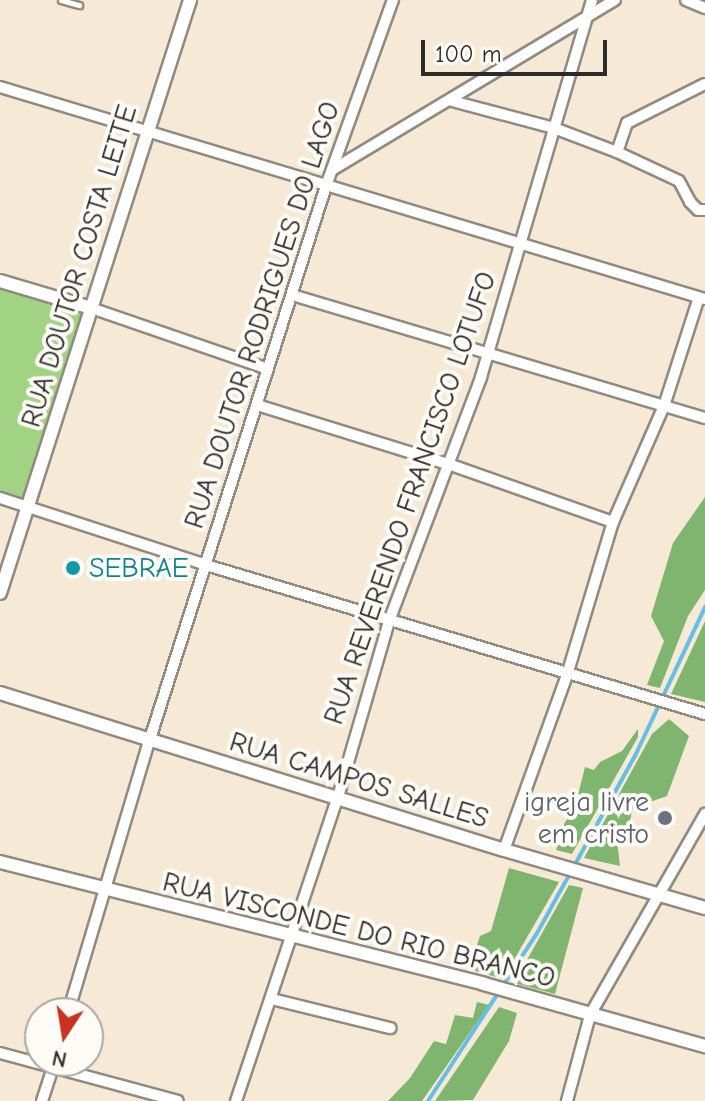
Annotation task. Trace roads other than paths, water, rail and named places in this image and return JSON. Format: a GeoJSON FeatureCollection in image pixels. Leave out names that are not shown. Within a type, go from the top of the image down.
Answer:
{"type":"FeatureCollection","features":[{"type":"Feature","properties":{"kind":"street","name":"RUA DOUTOR COSTA LEITE"},"geometry":{"type":"LineString","coordinates":[[0,593],[190,0]]}},
{"type":"Feature","properties":{"kind":"street","name":"RUA DOUTOR RODRIGUES DO LAGO"},"geometry":{"type":"LineString","coordinates":[[72,997],[103,888],[327,183],[393,0]]}},
{"type":"Feature","properties":{"kind":"street","name":"RUA REVERENDO FRANCISCO LOTUFO"},"geometry":{"type":"LineString","coordinates":[[236,1101],[338,797],[389,621],[488,351],[592,0]]}},
{"type":"Feature","properties":{"kind":"street"},"geometry":{"type":"LineString","coordinates":[[332,170],[452,101],[615,0]]}},
{"type":"Feature","properties":{"kind":"street"},"geometry":{"type":"LineString","coordinates":[[686,0],[705,8]]}},
{"type":"Feature","properties":{"kind":"street"},"geometry":{"type":"LineString","coordinates":[[617,152],[627,123],[705,84]]}},
{"type":"Feature","properties":{"kind":"street"},"geometry":{"type":"LineString","coordinates":[[0,87],[702,298],[664,406],[613,522],[567,675],[504,850]]}},
{"type":"Feature","properties":{"kind":"street"},"geometry":{"type":"LineString","coordinates":[[452,101],[554,128],[617,152],[679,181],[690,202],[698,210],[705,210]]}},
{"type":"Feature","properties":{"kind":"street"},"geometry":{"type":"LineString","coordinates":[[0,281],[91,308],[268,369]]}},
{"type":"Feature","properties":{"kind":"street"},"geometry":{"type":"LineString","coordinates":[[292,295],[705,418]]}},
{"type":"Feature","properties":{"kind":"street"},"geometry":{"type":"LineString","coordinates":[[257,405],[448,464],[613,522]]}},
{"type":"Feature","properties":{"kind":"street"},"geometry":{"type":"LineString","coordinates":[[0,498],[206,565],[705,714]]}},
{"type":"Feature","properties":{"kind":"street","name":"RUA CAMPOS SALLES"},"geometry":{"type":"LineString","coordinates":[[0,693],[149,742],[705,908]]}},
{"type":"Feature","properties":{"kind":"street"},"geometry":{"type":"LineString","coordinates":[[567,1101],[590,1015],[705,814]]}},
{"type":"Feature","properties":{"kind":"street","name":"RUA VISCONDE DO RIO BRANCO"},"geometry":{"type":"LineString","coordinates":[[0,862],[290,938],[484,984],[705,1046]]}},
{"type":"Feature","properties":{"kind":"street"},"geometry":{"type":"LineString","coordinates":[[272,999],[390,1028]]}},
{"type":"Feature","properties":{"kind":"street"},"geometry":{"type":"LineString","coordinates":[[0,1053],[24,1058]]}},
{"type":"Feature","properties":{"kind":"street"},"geometry":{"type":"LineString","coordinates":[[42,1101],[49,1077]]}},
{"type":"Feature","properties":{"kind":"street"},"geometry":{"type":"LineString","coordinates":[[97,1077],[178,1101]]}},
{"type":"Feature","properties":{"kind":"lane"},"geometry":{"type":"LineString","coordinates":[[61,0],[79,5]]}},
{"type":"Feature","properties":{"kind":"waterway"},"geometry":{"type":"LineString","coordinates":[[428,1101],[536,935],[635,756],[705,607]]}},
{"type":"Feature","properties":{"kind":"place","name":"SEBRAE"},"geometry":{"type":"Point","coordinates":[73,568]}},
{"type":"Feature","properties":{"kind":"place","name":"igreja livre em cristo"},"geometry":{"type":"Point","coordinates":[665,818]}}]}
